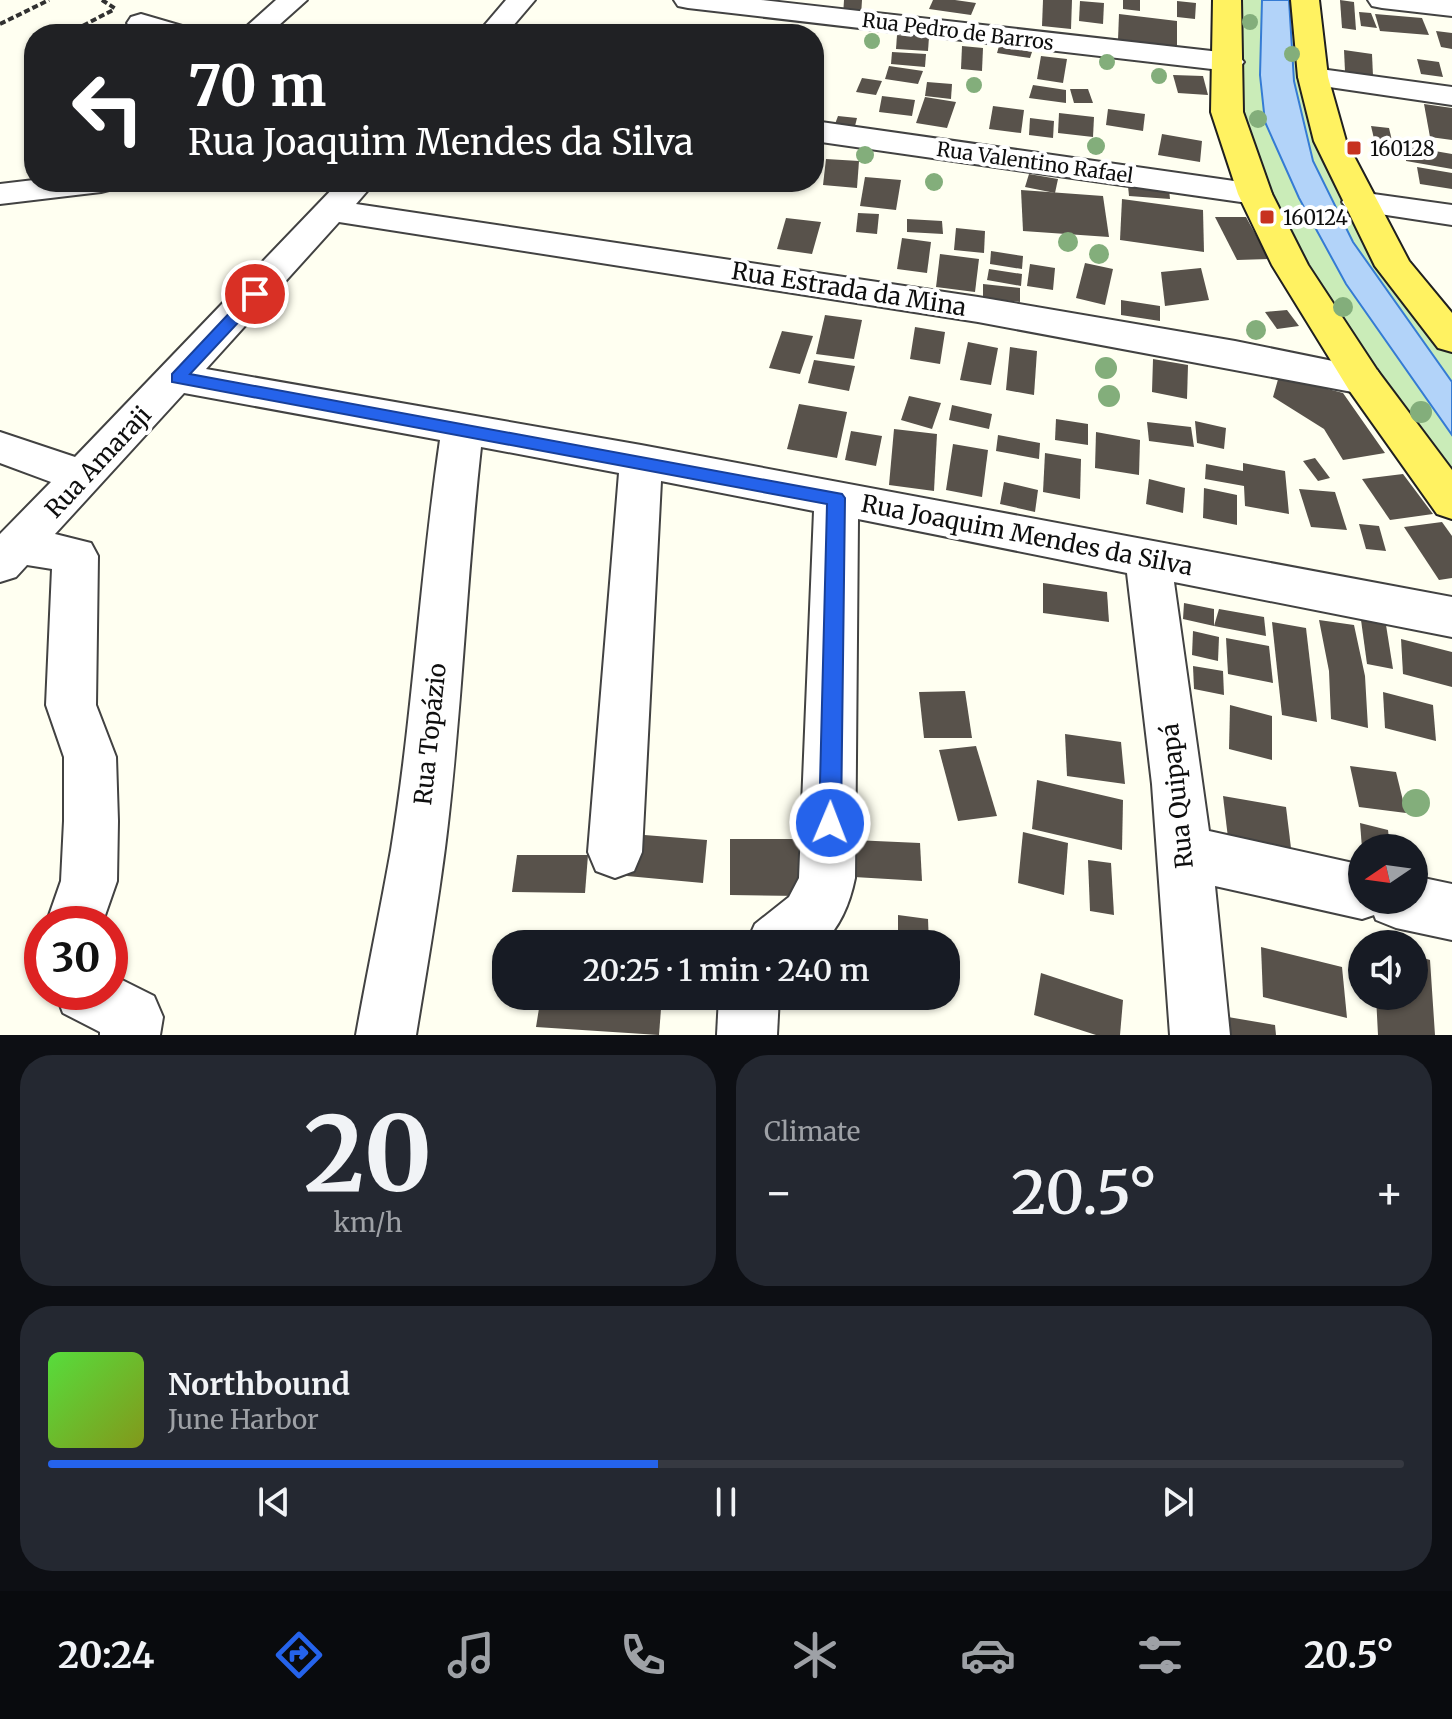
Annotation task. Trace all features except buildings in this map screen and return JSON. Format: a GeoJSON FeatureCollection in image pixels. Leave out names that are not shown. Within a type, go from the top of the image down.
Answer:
{"type":"FeatureCollection","features":[{"type":"Feature","properties":{"kind":"main road"},"geometry":{"type":"LineString","coordinates":[[1227,0],[1227,112],[1255,194],[1290,265],[1363,380],[1452,502]]}},
{"type":"Feature","properties":{"kind":"main road"},"geometry":{"type":"LineString","coordinates":[[1305,0],[1313,77],[1330,141],[1393,266],[1452,339]]}},
{"type":"Feature","properties":{"kind":"street"},"geometry":{"type":"LineString","coordinates":[[264,24],[293,0]]}},
{"type":"Feature","properties":{"kind":"street"},"geometry":{"type":"LineString","coordinates":[[500,24],[521,0]]}},
{"type":"Feature","properties":{"kind":"street","name":"Rua Pedro de Barros"},"geometry":{"type":"LineString","coordinates":[[689,0],[872,10],[1229,62]]}},
{"type":"Feature","properties":{"kind":"street"},"geometry":{"type":"LineString","coordinates":[[1382,0],[1452,8]]}},
{"type":"Feature","properties":{"kind":"street"},"geometry":{"type":"LineString","coordinates":[[1313,77],[1452,96]]}},
{"type":"Feature","properties":{"kind":"street","name":"Rua Valentino Rafael"},"geometry":{"type":"LineString","coordinates":[[824,132],[1255,194]]}},
{"type":"Feature","properties":{"kind":"street"},"geometry":{"type":"LineString","coordinates":[[0,194],[24,191]]}},
{"type":"Feature","properties":{"kind":"street","name":"Rua Estrada da Mina"},"geometry":{"type":"LineString","coordinates":[[346,196],[1191,344],[1363,380]]}},
{"type":"Feature","properties":{"kind":"street","name":"Rua Amaraji"},"geometry":{"type":"LineString","coordinates":[[9,555],[346,196]]}},
{"type":"Feature","properties":{"kind":"street"},"geometry":{"type":"LineString","coordinates":[[1359,202],[1452,215]]}},
{"type":"Feature","properties":{"kind":"street","name":"Rua Joaquim Mendes da Silva"},"geometry":{"type":"LineString","coordinates":[[177,378],[641,461],[1452,617]]}},
{"type":"Feature","properties":{"kind":"street","name":"Rua Topázio"},"geometry":{"type":"LineString","coordinates":[[386,1035],[418,849],[434,712],[446,556],[462,431]]}},
{"type":"Feature","properties":{"kind":"street"},"geometry":{"type":"LineString","coordinates":[[0,447],[84,477]]}},
{"type":"Feature","properties":{"kind":"street"},"geometry":{"type":"LineString","coordinates":[[615,852],[641,461]]}},
{"type":"Feature","properties":{"kind":"street"},"geometry":{"type":"LineString","coordinates":[[794,930],[813,916],[824,898],[827,878],[836,498]]}},
{"type":"Feature","properties":{"kind":"street"},"geometry":{"type":"LineString","coordinates":[[9,555],[75,556],[71,705],[90,757],[91,821],[89,881],[80,906]]}},
{"type":"Feature","properties":{"kind":"street","name":"Rua Quipapá"},"geometry":{"type":"LineString","coordinates":[[1148,557],[1178,784],[1200,1035]]}},
{"type":"Feature","properties":{"kind":"street"},"geometry":{"type":"LineString","coordinates":[[1183,852],[1348,889]]}},
{"type":"Feature","properties":{"kind":"street"},"geometry":{"type":"LineString","coordinates":[[1428,907],[1452,912]]}},
{"type":"Feature","properties":{"kind":"street"},"geometry":{"type":"LineString","coordinates":[[119,1010],[133,1017],[130,1035]]}},
{"type":"Feature","properties":{"kind":"street"},"geometry":{"type":"LineString","coordinates":[[747,1035],[748,1010]]}},
{"type":"Feature","properties":{"kind":"path"},"geometry":{"type":"LineString","coordinates":[[0,24],[49,0]]}},
{"type":"Feature","properties":{"kind":"path"},"geometry":{"type":"LineString","coordinates":[[87,24],[116,9],[102,0]]}},
{"type":"Feature","properties":{"kind":"green space"},"geometry":{"type":"Polygon","coordinates":[[[1234,0],[1296,0],[1305,76],[1452,351],[1452,481],[1370,371],[1265,194],[1241,123],[1234,0]]]}},
{"type":"Feature","properties":{"kind":"water"},"geometry":{"type":"Polygon","coordinates":[[[1262,0],[1289,0],[1294,81],[1313,161],[1353,242],[1452,382],[1452,435],[1346,284],[1299,198],[1265,122],[1260,75],[1262,0]]]}},
{"type":"Feature","properties":{"kind":"place","name":"160128"},"geometry":{"type":"Point","coordinates":[1354,148]}},
{"type":"Feature","properties":{"kind":"place","name":"160124"},"geometry":{"type":"Point","coordinates":[1267,217]}},
{"type":"Feature","properties":{"kind":"route"},"geometry":{"type":"LineString","coordinates":[[255,294],[177,378],[836,498],[830,823]]}}]}
